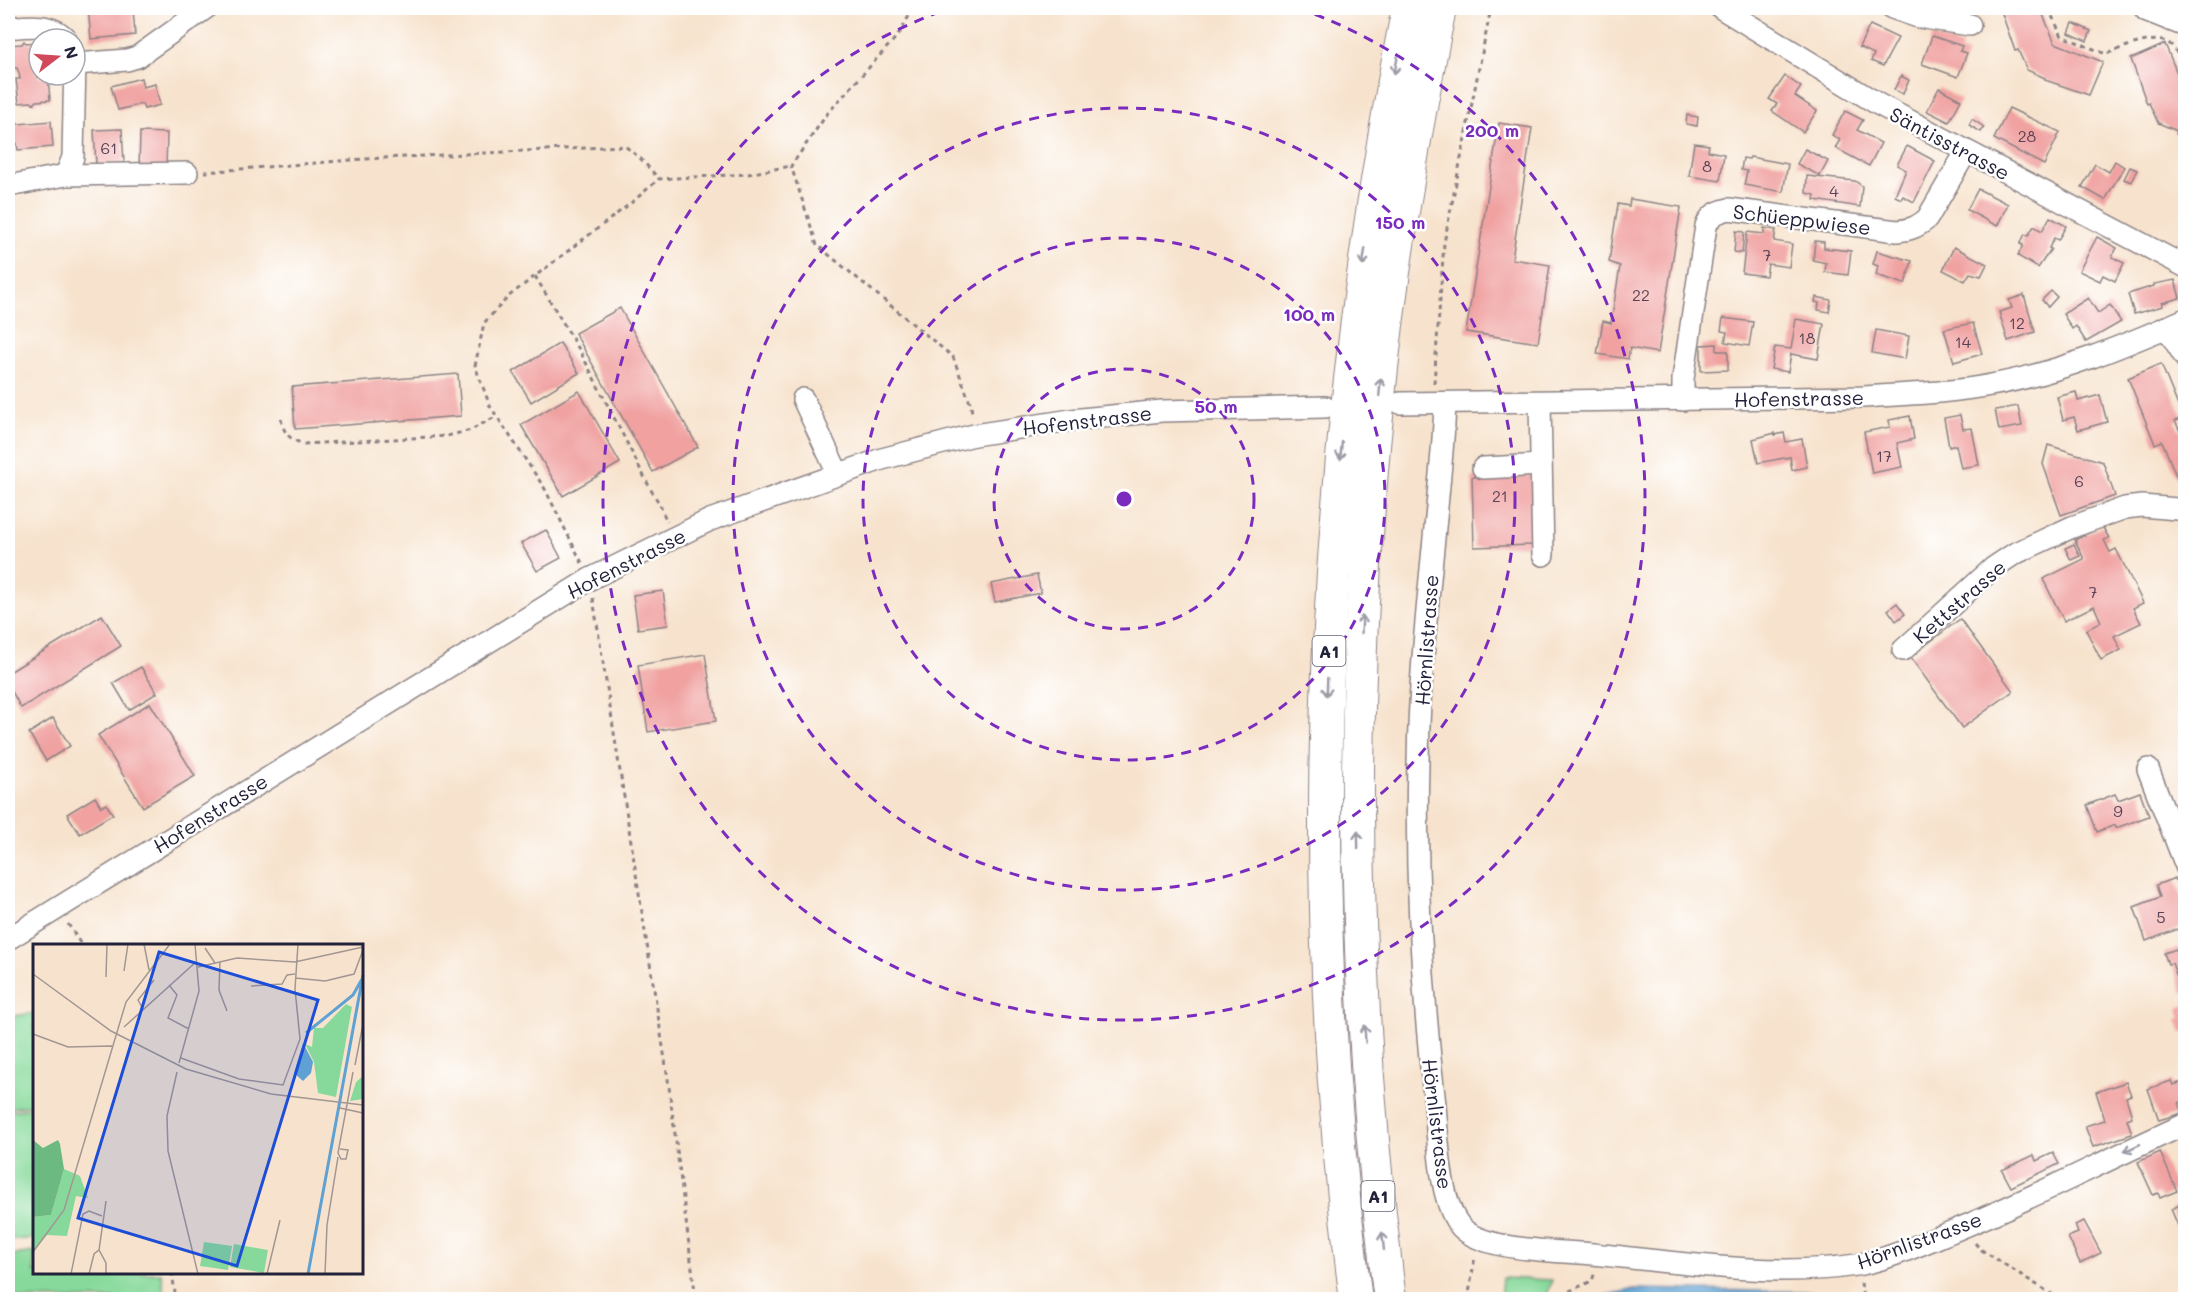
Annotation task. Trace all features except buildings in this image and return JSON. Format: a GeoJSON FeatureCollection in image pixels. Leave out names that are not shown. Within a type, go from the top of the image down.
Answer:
{"type":"FeatureCollection","features":[{"type":"Feature","properties":{"kind":"highway","name":"A1"},"geometry":{"type":"LineString","coordinates":[[1356,1299],[1337,1108],[1327,939],[1325,783],[1329,625],[1340,464],[1350,364],[1377,170],[1408,8]]}},
{"type":"Feature","properties":{"kind":"highway","name":"A1"},"geometry":{"type":"LineString","coordinates":[[1390,1299],[1375,1172],[1364,1017],[1358,793],[1362,622],[1371,482],[1382,367],[1408,182],[1440,8]]}},
{"type":"Feature","properties":{"kind":"main road"},"geometry":{"type":"LineString","coordinates":[[2148,8],[2186,23]]}},
{"type":"Feature","properties":{"kind":"street"},"geometry":{"type":"LineString","coordinates":[[87,61],[127,60],[137,57],[206,8]]}},
{"type":"Feature","properties":{"kind":"street","name":"Säntisstrasse"},"geometry":{"type":"LineString","coordinates":[[1723,8],[1878,104],[2186,267]]}},
{"type":"Feature","properties":{"kind":"street"},"geometry":{"type":"LineString","coordinates":[[1892,8],[1918,18],[1970,25]]}},
{"type":"Feature","properties":{"kind":"street"},"geometry":{"type":"LineString","coordinates":[[8,28],[38,25],[45,27]]}},
{"type":"Feature","properties":{"kind":"street"},"geometry":{"type":"LineString","coordinates":[[66,175],[73,157],[75,87]]}},
{"type":"Feature","properties":{"kind":"street","name":"Schüeppwiese"},"geometry":{"type":"LineString","coordinates":[[1683,400],[1685,368],[1706,226],[1710,216],[1729,209],[1897,231],[1907,230],[1918,227],[1927,219],[1966,152]]}},
{"type":"Feature","properties":{"kind":"street"},"geometry":{"type":"LineString","coordinates":[[8,186],[66,175],[187,173]]}},
{"type":"Feature","properties":{"kind":"street","name":"Hofenstrasse"},"geometry":{"type":"LineString","coordinates":[[1400,403],[1863,397],[1936,393],[1990,386],[2045,373],[2103,353],[2186,319]]}},
{"type":"Feature","properties":{"kind":"street"},"geometry":{"type":"LineString","coordinates":[[2166,327],[2186,359]]}},
{"type":"Feature","properties":{"kind":"street"},"geometry":{"type":"LineString","coordinates":[[803,399],[838,474]]}},
{"type":"Feature","properties":{"kind":"street"},"geometry":{"type":"LineString","coordinates":[[1540,402],[1543,555]]}},
{"type":"Feature","properties":{"kind":"street","name":"Hörnlistrasse"},"geometry":{"type":"LineString","coordinates":[[1439,403],[1418,761],[1418,897],[1426,1025],[1442,1171],[1447,1202],[1462,1228],[1477,1239],[1499,1245],[1601,1255],[1795,1270],[1859,1265],[1920,1245],[1967,1226],[2186,1124]]}},
{"type":"Feature","properties":{"kind":"street","name":"Hofenstrasse"},"geometry":{"type":"LineString","coordinates":[[8,939],[590,579],[710,520],[882,459],[974,435],[1071,420],[1162,411],[1325,407]]}},
{"type":"Feature","properties":{"kind":"street"},"geometry":{"type":"LineString","coordinates":[[1483,468],[1541,465]]}},
{"type":"Feature","properties":{"kind":"street","name":"Kettstrasse"},"geometry":{"type":"LineString","coordinates":[[1903,650],[1993,568],[2014,554],[2072,527],[2125,508],[2142,506],[2177,509],[2186,507]]}},
{"type":"Feature","properties":{"kind":"street"},"geometry":{"type":"LineString","coordinates":[[2148,769],[2186,866]]}},
{"type":"Feature","properties":{"kind":"path"},"geometry":{"type":"LineString","coordinates":[[696,1299],[668,1079],[590,579],[545,489],[490,406],[475,366],[484,323],[509,296],[659,179],[748,174],[791,166],[827,114],[900,33],[913,8]]}},
{"type":"Feature","properties":{"kind":"path"},"geometry":{"type":"LineString","coordinates":[[1439,403],[1435,342],[1444,243],[1491,8]]}},
{"type":"Feature","properties":{"kind":"path"},"geometry":{"type":"LineString","coordinates":[[2048,8],[2062,36],[2106,54],[2138,42],[2168,43],[2174,48],[2186,73]]}},
{"type":"Feature","properties":{"kind":"path"},"geometry":{"type":"LineString","coordinates":[[187,173],[364,159],[625,146],[641,159],[659,179]]}},
{"type":"Feature","properties":{"kind":"path"},"geometry":{"type":"LineString","coordinates":[[791,166],[817,244],[953,357],[972,405],[974,435]]}},
{"type":"Feature","properties":{"kind":"path"},"geometry":{"type":"LineString","coordinates":[[535,276],[580,351],[676,537]]}},
{"type":"Feature","properties":{"kind":"path"},"geometry":{"type":"LineString","coordinates":[[281,418],[283,431],[291,440],[304,444],[447,436],[471,430],[497,416]]}},
{"type":"Feature","properties":{"kind":"path"},"geometry":{"type":"LineString","coordinates":[[59,908],[81,944]]}},
{"type":"Feature","properties":{"kind":"path"},"geometry":{"type":"LineString","coordinates":[[1967,1226],[1980,1249],[2061,1299]]}},
{"type":"Feature","properties":{"kind":"path"},"geometry":{"type":"LineString","coordinates":[[1468,1299],[1477,1239]]}},
{"type":"Feature","properties":{"kind":"path"},"geometry":{"type":"LineString","coordinates":[[1554,1299],[1592,1281],[1601,1255]]}},
{"type":"Feature","properties":{"kind":"path"},"geometry":{"type":"LineString","coordinates":[[172,1274],[176,1299]]}},
{"type":"Feature","properties":{"kind":"path"},"geometry":{"type":"LineString","coordinates":[[1276,1299],[1285,1298]]}},
{"type":"Feature","properties":{"kind":"green space"},"geometry":{"type":"Polygon","coordinates":[[[33,1013],[33,1105],[8,1108],[8,1017],[33,1013]]]}},
{"type":"Feature","properties":{"kind":"green space"},"geometry":{"type":"Polygon","coordinates":[[[33,1108],[33,1238],[8,1241],[8,1111],[33,1108]]]}},
{"type":"Feature","properties":{"kind":"green space"},"geometry":{"type":"Polygon","coordinates":[[[33,1252],[33,1274],[161,1274],[165,1299],[8,1299],[8,1256],[33,1252]]]}},
{"type":"Feature","properties":{"kind":"green space"},"geometry":{"type":"Polygon","coordinates":[[[1502,1278],[1552,1280],[1546,1299],[1500,1299],[1502,1278]]]}},
{"type":"Feature","properties":{"kind":"water"},"geometry":{"type":"Polygon","coordinates":[[[1634,1289],[1836,1292],[1833,1300],[1592,1299],[1634,1289]]]}},
{"type":"Feature","properties":{"kind":"waterway"},"geometry":{"type":"LineString","coordinates":[[1924,1293],[1934,1300]]}}]}
